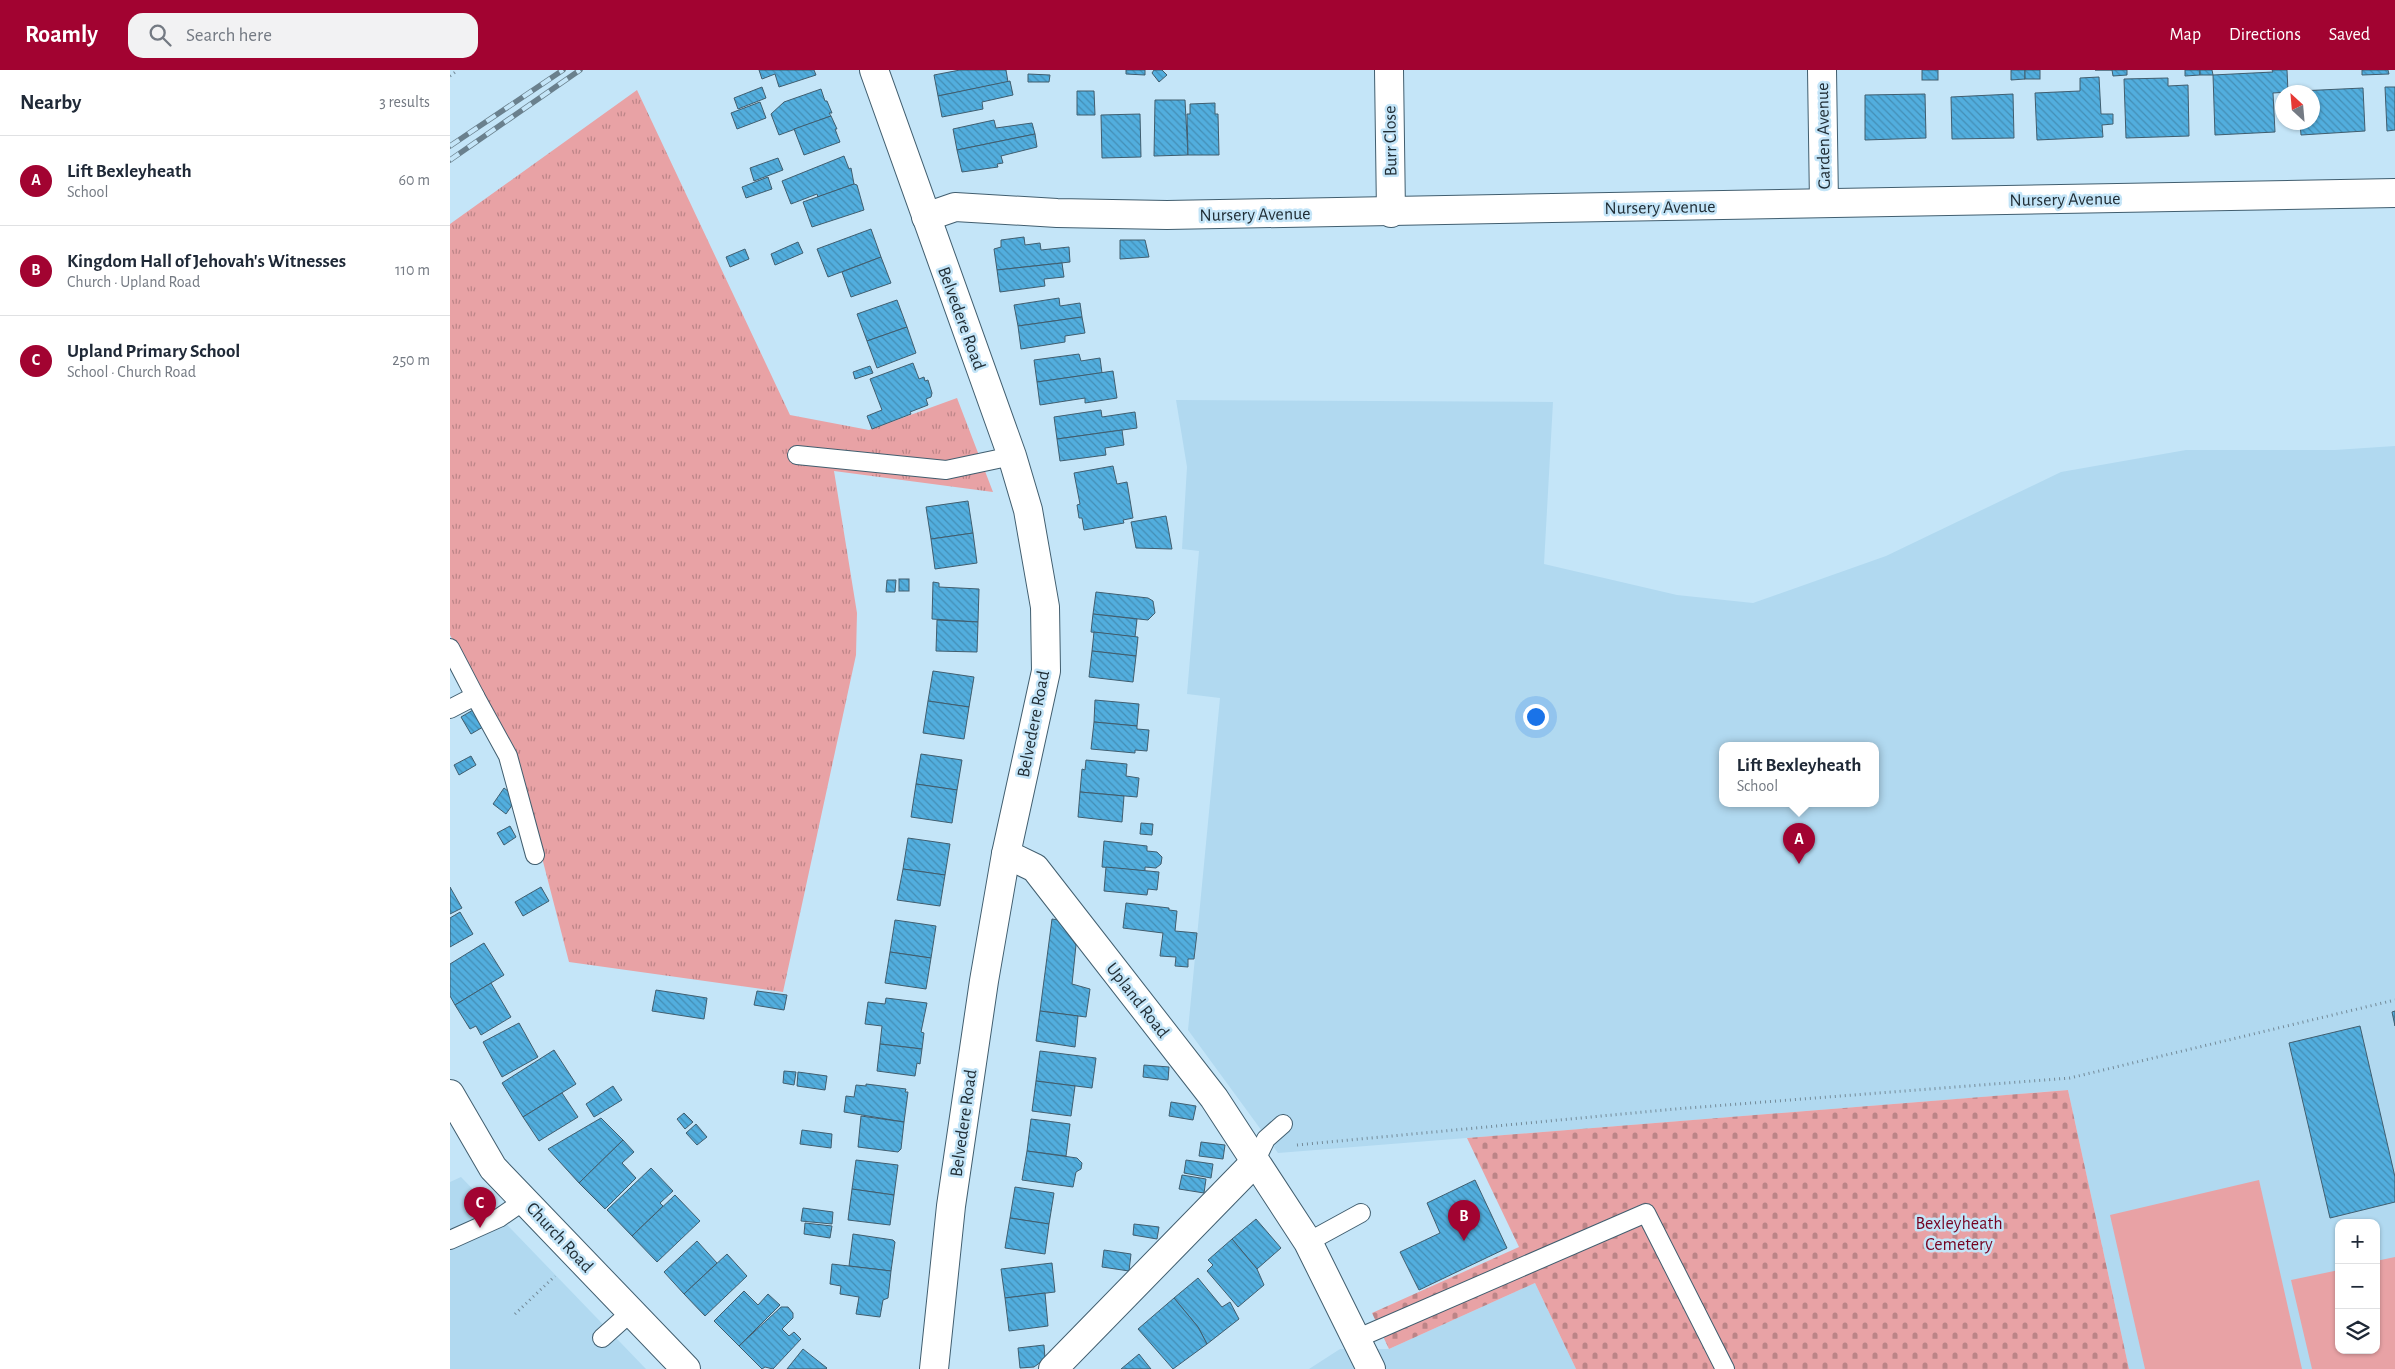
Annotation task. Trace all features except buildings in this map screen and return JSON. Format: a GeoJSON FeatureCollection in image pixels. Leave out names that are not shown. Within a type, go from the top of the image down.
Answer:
{"type":"FeatureCollection","features":[{"type":"Feature","properties":{"kind":"street","name":"Belvedere Road"},"geometry":{"type":"LineString","coordinates":[[874,70],[1012,456],[1028,510],[1045,608],[1046,671],[1006,854],[984,981],[951,1206],[934,1369]]}},
{"type":"Feature","properties":{"kind":"street","name":"Burr Close"},"geometry":{"type":"LineString","coordinates":[[1389,70],[1391,213]]}},
{"type":"Feature","properties":{"kind":"street","name":"Garden Avenue"},"geometry":{"type":"LineString","coordinates":[[1822,70],[1824,203]]}},
{"type":"Feature","properties":{"kind":"street","name":"Nursery Avenue"},"geometry":{"type":"LineString","coordinates":[[926,217],[955,207],[1167,215],[1391,213],[2395,193]]}},
{"type":"Feature","properties":{"kind":"street","name":"Upland Road"},"geometry":{"type":"LineString","coordinates":[[1006,854],[1035,868],[1214,1098],[1308,1242],[1371,1369]]}},
{"type":"Feature","properties":{"kind":"street","name":"Church Road"},"geometry":{"type":"LineString","coordinates":[[450,1094],[493,1168],[686,1369]]}},
{"type":"Feature","properties":{"kind":"street"},"geometry":{"type":"LineString","coordinates":[[1053,1369],[1255,1162]]}},
{"type":"Feature","properties":{"kind":"lane"},"geometry":{"type":"LineString","coordinates":[[797,455],[946,470],[1012,456]]}},
{"type":"Feature","properties":{"kind":"lane"},"geometry":{"type":"LineString","coordinates":[[450,648],[508,756],[535,855]]}},
{"type":"Feature","properties":{"kind":"lane"},"geometry":{"type":"LineString","coordinates":[[450,709],[475,696]]}},
{"type":"Feature","properties":{"kind":"lane"},"geometry":{"type":"LineString","coordinates":[[1255,1162],[1266,1139],[1283,1124]]}},
{"type":"Feature","properties":{"kind":"lane"},"geometry":{"type":"LineString","coordinates":[[450,1240],[499,1218],[525,1200]]}},
{"type":"Feature","properties":{"kind":"lane"},"geometry":{"type":"LineString","coordinates":[[1308,1242],[1361,1212]]}},
{"type":"Feature","properties":{"kind":"lane"},"geometry":{"type":"LineString","coordinates":[[1356,1339],[1646,1213],[1725,1369]]}},
{"type":"Feature","properties":{"kind":"lane"},"geometry":{"type":"LineString","coordinates":[[602,1338],[631,1312]]}},
{"type":"Feature","properties":{"kind":"path"},"geometry":{"type":"LineString","coordinates":[[450,76],[458,70]]}},
{"type":"Feature","properties":{"kind":"path"},"geometry":{"type":"LineString","coordinates":[[1255,1162],[1272,1148],[1676,1109],[2070,1078],[2395,1000]]}},
{"type":"Feature","properties":{"kind":"path"},"geometry":{"type":"LineString","coordinates":[[515,1314],[559,1272]]}},
{"type":"Feature","properties":{"kind":"shaded area"},"geometry":{"type":"Polygon","coordinates":[[[1176,400],[1553,402],[1544,564],[1677,595],[1753,603],[1886,556],[2061,472],[2186,450],[2335,450],[2395,446],[2395,1369],[2129,1369],[2068,1090],[1278,1153],[1188,1030],[1220,698],[1187,694],[1199,551],[1182,549],[1187,467],[1176,400]]]}},
{"type":"Feature","properties":{"kind":"shaded area"},"geometry":{"type":"Polygon","coordinates":[[[461,1177],[646,1369],[450,1369],[450,1182],[461,1177]]]}},
{"type":"Feature","properties":{"kind":"shaded area"},"geometry":{"type":"Polygon","coordinates":[[[1535,1283],[1576,1369],[1309,1369],[1340,1349],[1389,1349],[1535,1283]]]}},
{"type":"Feature","properties":{"kind":"green space"},"geometry":{"type":"Polygon","coordinates":[[[637,90],[790,415],[869,430],[957,398],[993,492],[834,471],[857,613],[856,655],[783,992],[569,962],[517,761],[450,635],[450,224],[637,90]]]}},
{"type":"Feature","properties":{"kind":"green space","name":"Bexleyheath Cemetery"},"geometry":{"type":"Polygon","coordinates":[[[2068,1090],[2129,1369],[1576,1369],[1535,1283],[1389,1349],[1372,1313],[1519,1247],[1467,1138],[2068,1090]]]}},
{"type":"Feature","properties":{"kind":"green space"},"geometry":{"type":"Polygon","coordinates":[[[2259,1180],[2302,1369],[2145,1369],[2110,1215],[2259,1180]]]}},
{"type":"Feature","properties":{"kind":"green space"},"geometry":{"type":"Polygon","coordinates":[[[2395,1257],[2395,1369],[2312,1369],[2291,1280],[2335,1271],[2335,1354],[2380,1354],[2380,1260],[2395,1257]]]}},
{"type":"Feature","properties":{"kind":"railway"},"geometry":{"type":"LineString","coordinates":[[450,146],[563,70]]}},
{"type":"Feature","properties":{"kind":"railway"},"geometry":{"type":"LineString","coordinates":[[450,160],[580,70]]}},
{"type":"Feature","properties":{"kind":"place","name":"Lift Bexleyheath"},"geometry":{"type":"Point","coordinates":[1799,864]}},
{"type":"Feature","properties":{"kind":"place","name":"Upland Primary School"},"geometry":{"type":"Point","coordinates":[480,1228]}},
{"type":"Feature","properties":{"kind":"place","name":"Kingdom Hall of Jehovah's Witnesses"},"geometry":{"type":"Point","coordinates":[1464,1241]}}]}
